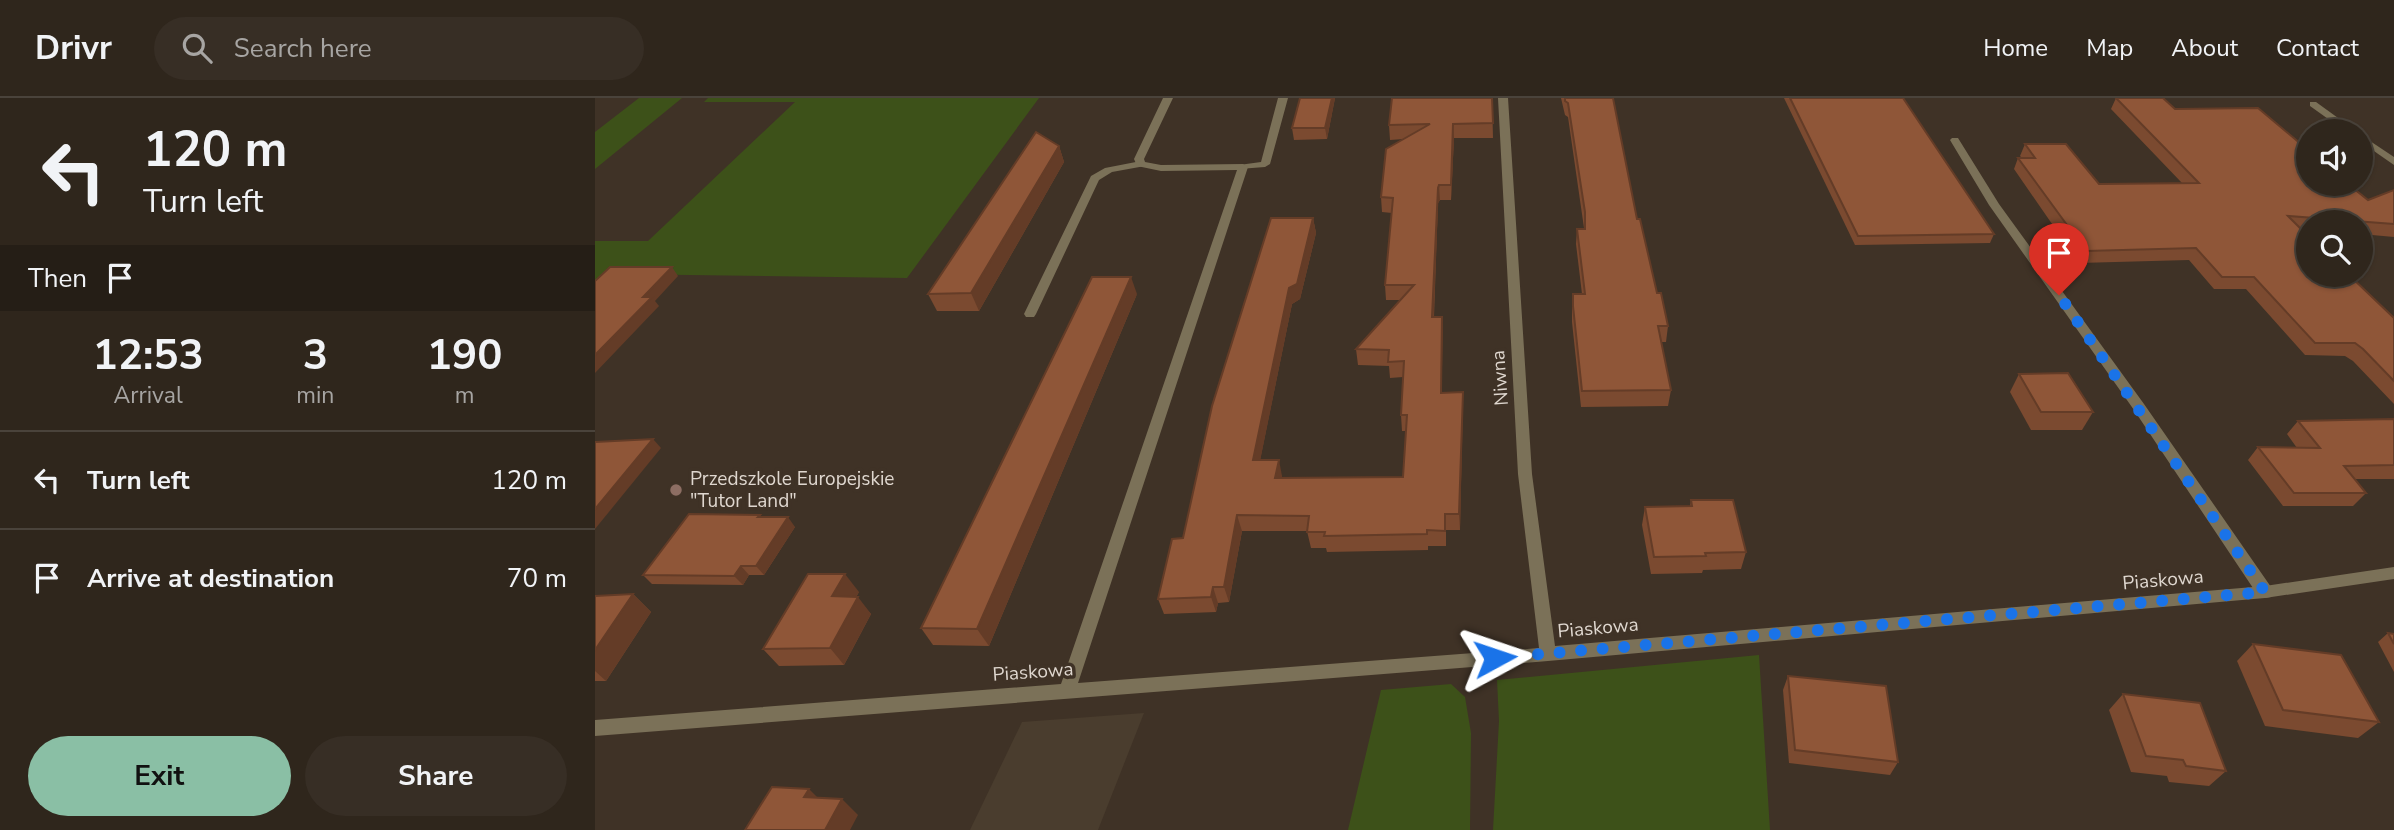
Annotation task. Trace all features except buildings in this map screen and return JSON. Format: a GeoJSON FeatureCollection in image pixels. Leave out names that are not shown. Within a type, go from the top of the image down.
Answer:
{"type":"FeatureCollection","features":[{"type":"Feature","properties":{"kind":"street"},"geometry":{"type":"LineString","coordinates":[[1141,164],[1139,159],[1143,149],[1168,98]]}},
{"type":"Feature","properties":{"kind":"street"},"geometry":{"type":"LineString","coordinates":[[1030,314],[1095,178],[1109,170],[1141,164],[1161,168],[1243,167],[1265,164],[1283,98]]}},
{"type":"Feature","properties":{"kind":"street","name":"Niwna"},"geometry":{"type":"LineString","coordinates":[[1503,98],[1525,474],[1548,653]]}},
{"type":"Feature","properties":{"kind":"street"},"geometry":{"type":"LineString","coordinates":[[2313,104],[2334,119]]}},
{"type":"Feature","properties":{"kind":"street"},"geometry":{"type":"LineString","coordinates":[[1955,140],[1994,205],[2139,407],[2265,592]]}},
{"type":"Feature","properties":{"kind":"street"},"geometry":{"type":"LineString","coordinates":[[2373,147],[2394,162]]}},
{"type":"Feature","properties":{"kind":"street"},"geometry":{"type":"LineString","coordinates":[[1067,691],[1243,167]]}},
{"type":"Feature","properties":{"kind":"street","name":"Piaskowa"},"geometry":{"type":"LineString","coordinates":[[595,728],[1548,653],[2265,592],[2394,573]]}},
{"type":"Feature","properties":{"kind":"shaded area"},"geometry":{"type":"Polygon","coordinates":[[[1144,713],[1098,830],[970,830],[1022,722],[1144,713]]]}},
{"type":"Feature","properties":{"kind":"green space"},"geometry":{"type":"Polygon","coordinates":[[[639,98],[682,98],[595,169],[595,132],[639,98]]]}},
{"type":"Feature","properties":{"kind":"green space"},"geometry":{"type":"Polygon","coordinates":[[[708,98],[1039,98],[907,278],[614,274],[595,292],[595,241],[648,241],[795,102],[704,102],[708,98]]]}},
{"type":"Feature","properties":{"kind":"green space"},"geometry":{"type":"Polygon","coordinates":[[[1759,655],[1770,830],[1493,830],[1499,721],[1497,680],[1759,655]]]}},
{"type":"Feature","properties":{"kind":"green space"},"geometry":{"type":"Polygon","coordinates":[[[1451,684],[1465,697],[1471,733],[1470,830],[1348,830],[1381,690],[1451,684]]]}},
{"type":"Feature","properties":{"kind":"place","name":"Przedszkole Europejskie \"Tutor Land\""},"geometry":{"type":"Point","coordinates":[676,490]}},
{"type":"Feature","properties":{"kind":"route"},"geometry":{"type":"LineString","coordinates":[[1495,658],[2265,592],[2059,295]]}}]}
